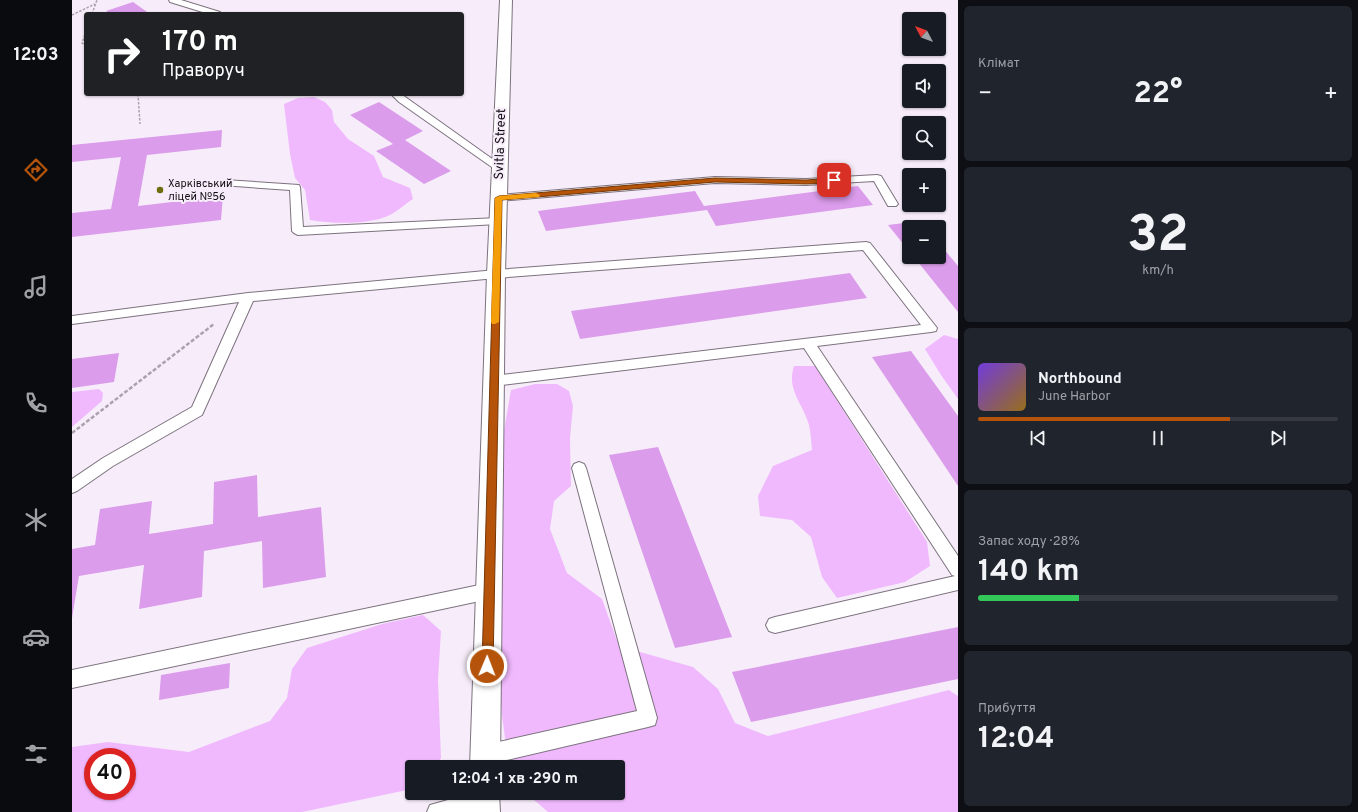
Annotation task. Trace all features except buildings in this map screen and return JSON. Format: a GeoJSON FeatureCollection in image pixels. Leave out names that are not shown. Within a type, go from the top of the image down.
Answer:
{"type":"FeatureCollection","features":[{"type":"Feature","properties":{"kind":"street","name":"Svitla Street"},"geometry":{"type":"LineString","coordinates":[[485,760],[496,274],[506,0]]}},
{"type":"Feature","properties":{"kind":"lane"},"geometry":{"type":"LineString","coordinates":[[173,0],[211,12]]}},
{"type":"Feature","properties":{"kind":"lane"},"geometry":{"type":"LineString","coordinates":[[398,96],[500,168]]}},
{"type":"Feature","properties":{"kind":"lane"},"geometry":{"type":"LineString","coordinates":[[499,198],[715,180],[806,182],[877,178],[892,204]]}},
{"type":"Feature","properties":{"kind":"lane"},"geometry":{"type":"LineString","coordinates":[[225,183],[295,187],[298,231],[498,221]]}},
{"type":"Feature","properties":{"kind":"lane"},"geometry":{"type":"LineString","coordinates":[[72,320],[248,297],[496,274],[866,246],[931,328],[494,381]]}},
{"type":"Feature","properties":{"kind":"lane"},"geometry":{"type":"LineString","coordinates":[[72,487],[108,462],[197,411],[248,297]]}},
{"type":"Feature","properties":{"kind":"lane"},"geometry":{"type":"LineString","coordinates":[[808,343],[958,570]]}},
{"type":"Feature","properties":{"kind":"lane"},"geometry":{"type":"LineString","coordinates":[[489,760],[648,718],[579,468]]}},
{"type":"Feature","properties":{"kind":"lane"},"geometry":{"type":"LineString","coordinates":[[775,625],[958,583]]}},
{"type":"Feature","properties":{"kind":"lane"},"geometry":{"type":"LineString","coordinates":[[72,679],[489,591]]}},
{"type":"Feature","properties":{"kind":"lane"},"geometry":{"type":"LineString","coordinates":[[437,812],[484,802]]}},
{"type":"Feature","properties":{"kind":"path"},"geometry":{"type":"LineString","coordinates":[[93,12],[97,0]]}},
{"type":"Feature","properties":{"kind":"path"},"geometry":{"type":"LineString","coordinates":[[72,15],[95,4]]}},
{"type":"Feature","properties":{"kind":"path"},"geometry":{"type":"LineString","coordinates":[[138,96],[140,124]]}},
{"type":"Feature","properties":{"kind":"path"},"geometry":{"type":"LineString","coordinates":[[72,434],[216,322]]}},
{"type":"Feature","properties":{"kind":"shaded area"},"geometry":{"type":"Polygon","coordinates":[[[314,97],[325,102],[332,110],[334,122],[348,139],[374,156],[383,177],[410,188],[413,199],[396,212],[372,221],[340,223],[310,220],[305,190],[295,178],[290,154],[284,104],[298,98],[314,97]]]}},
{"type":"Feature","properties":{"kind":"shaded area"},"geometry":{"type":"Polygon","coordinates":[[[944,335],[958,339],[958,399],[925,349],[944,335]]]}},
{"type":"Feature","properties":{"kind":"shaded area"},"geometry":{"type":"Polygon","coordinates":[[[794,366],[815,366],[927,542],[930,566],[905,582],[837,598],[822,577],[811,537],[792,520],[760,516],[758,496],[773,466],[812,450],[809,425],[796,396],[792,382],[794,366]]]}},
{"type":"Feature","properties":{"kind":"shaded area"},"geometry":{"type":"Polygon","coordinates":[[[535,384],[557,384],[569,391],[573,406],[570,438],[571,486],[554,501],[550,529],[567,573],[602,599],[619,646],[693,667],[718,689],[735,723],[768,736],[949,690],[958,696],[958,812],[548,812],[534,800],[625,800],[625,760],[508,760],[502,716],[497,654],[501,448],[511,390],[535,384]]]}},
{"type":"Feature","properties":{"kind":"shaded area"},"geometry":{"type":"Polygon","coordinates":[[[99,389],[103,393],[102,401],[72,427],[72,392],[99,389]]]}},
{"type":"Feature","properties":{"kind":"shaded area"},"geometry":{"type":"Polygon","coordinates":[[[423,615],[441,631],[438,680],[441,758],[440,760],[405,760],[405,790],[302,812],[72,812],[72,747],[108,742],[189,752],[270,721],[287,698],[292,669],[307,648],[382,624],[423,615]]]}},
{"type":"Feature","properties":{"kind":"slow traffic"},"geometry":{"type":"LineString","coordinates":[[495,322],[499,198],[536,195]]}},
{"type":"Feature","properties":{"kind":"place","name":"Харківський ліцей №56"},"geometry":{"type":"Point","coordinates":[160,190]}},
{"type":"Feature","properties":{"kind":"route"},"geometry":{"type":"LineString","coordinates":[[487,666],[499,198],[715,180],[806,182],[834,180]]}}]}
